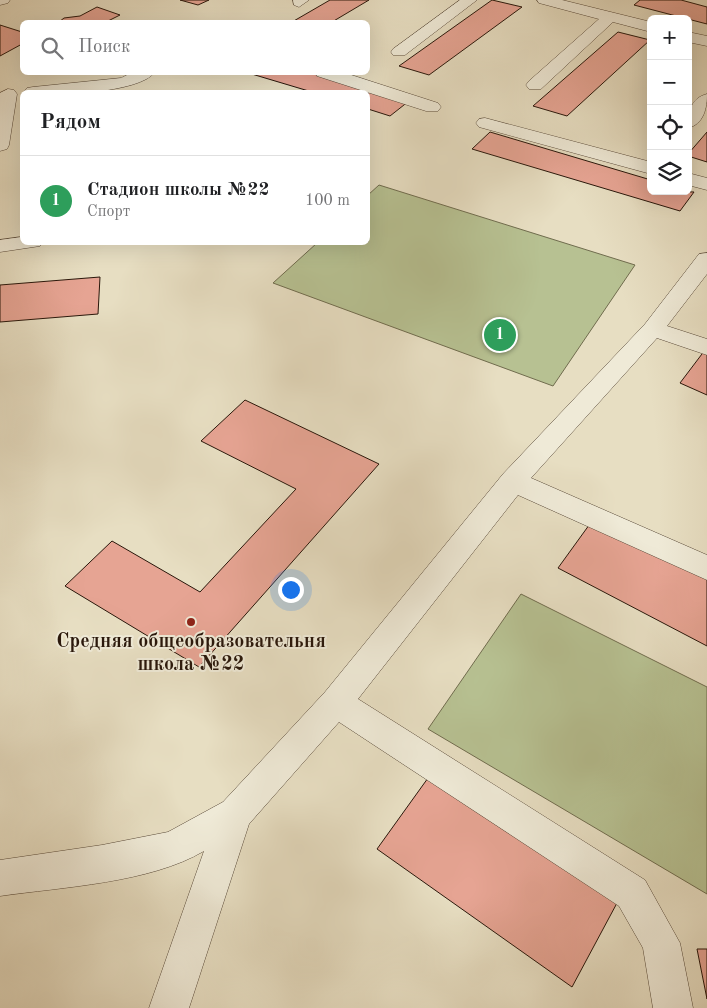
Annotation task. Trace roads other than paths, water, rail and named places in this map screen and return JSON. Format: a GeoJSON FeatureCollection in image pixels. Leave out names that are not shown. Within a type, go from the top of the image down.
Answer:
{"type":"FeatureCollection","features":[{"type":"Feature","properties":{"kind":"lane"},"geometry":{"type":"LineString","coordinates":[[399,52],[470,0]]}},
{"type":"Feature","properties":{"kind":"lane"},"geometry":{"type":"LineString","coordinates":[[544,0],[647,26]]}},
{"type":"Feature","properties":{"kind":"lane"},"geometry":{"type":"LineString","coordinates":[[535,85],[610,17]]}},
{"type":"Feature","properties":{"kind":"lane"},"geometry":{"type":"LineString","coordinates":[[692,38],[707,41]]}},
{"type":"Feature","properties":{"kind":"lane"},"geometry":{"type":"LineString","coordinates":[[81,90],[126,83],[141,75]]}},
{"type":"Feature","properties":{"kind":"lane"},"geometry":{"type":"LineString","coordinates":[[332,75],[432,107]]}},
{"type":"Feature","properties":{"kind":"lane"},"geometry":{"type":"LineString","coordinates":[[0,145],[10,94]]}},
{"type":"Feature","properties":{"kind":"lane"},"geometry":{"type":"LineString","coordinates":[[692,118],[707,98]]}},
{"type":"Feature","properties":{"kind":"lane"},"geometry":{"type":"LineString","coordinates":[[485,124],[647,167]]}},
{"type":"Feature","properties":{"kind":"lane"},"geometry":{"type":"LineString","coordinates":[[692,179],[707,184]]}},
{"type":"Feature","properties":{"kind":"lane"},"geometry":{"type":"LineString","coordinates":[[0,246],[20,244]]}},
{"type":"Feature","properties":{"kind":"lane"},"geometry":{"type":"LineString","coordinates":[[0,878],[102,863],[173,849],[235,814],[336,702],[513,481],[653,329],[707,259]]}},
{"type":"Feature","properties":{"kind":"lane"},"geometry":{"type":"LineString","coordinates":[[653,329],[707,347]]}},
{"type":"Feature","properties":{"kind":"lane"},"geometry":{"type":"LineString","coordinates":[[513,481],[707,568]]}},
{"type":"Feature","properties":{"kind":"lane"},"geometry":{"type":"LineString","coordinates":[[336,702],[632,893],[661,943],[673,1008]]}},
{"type":"Feature","properties":{"kind":"lane"},"geometry":{"type":"LineString","coordinates":[[169,1008],[235,814]]}},
{"type":"Feature","properties":{"kind":"place","name":"Стадион школы №22"},"geometry":{"type":"Point","coordinates":[500,335]}},
{"type":"Feature","properties":{"kind":"place","name":"Средняя общеобразовательня школа №22"},"geometry":{"type":"Point","coordinates":[191,622]}}]}
